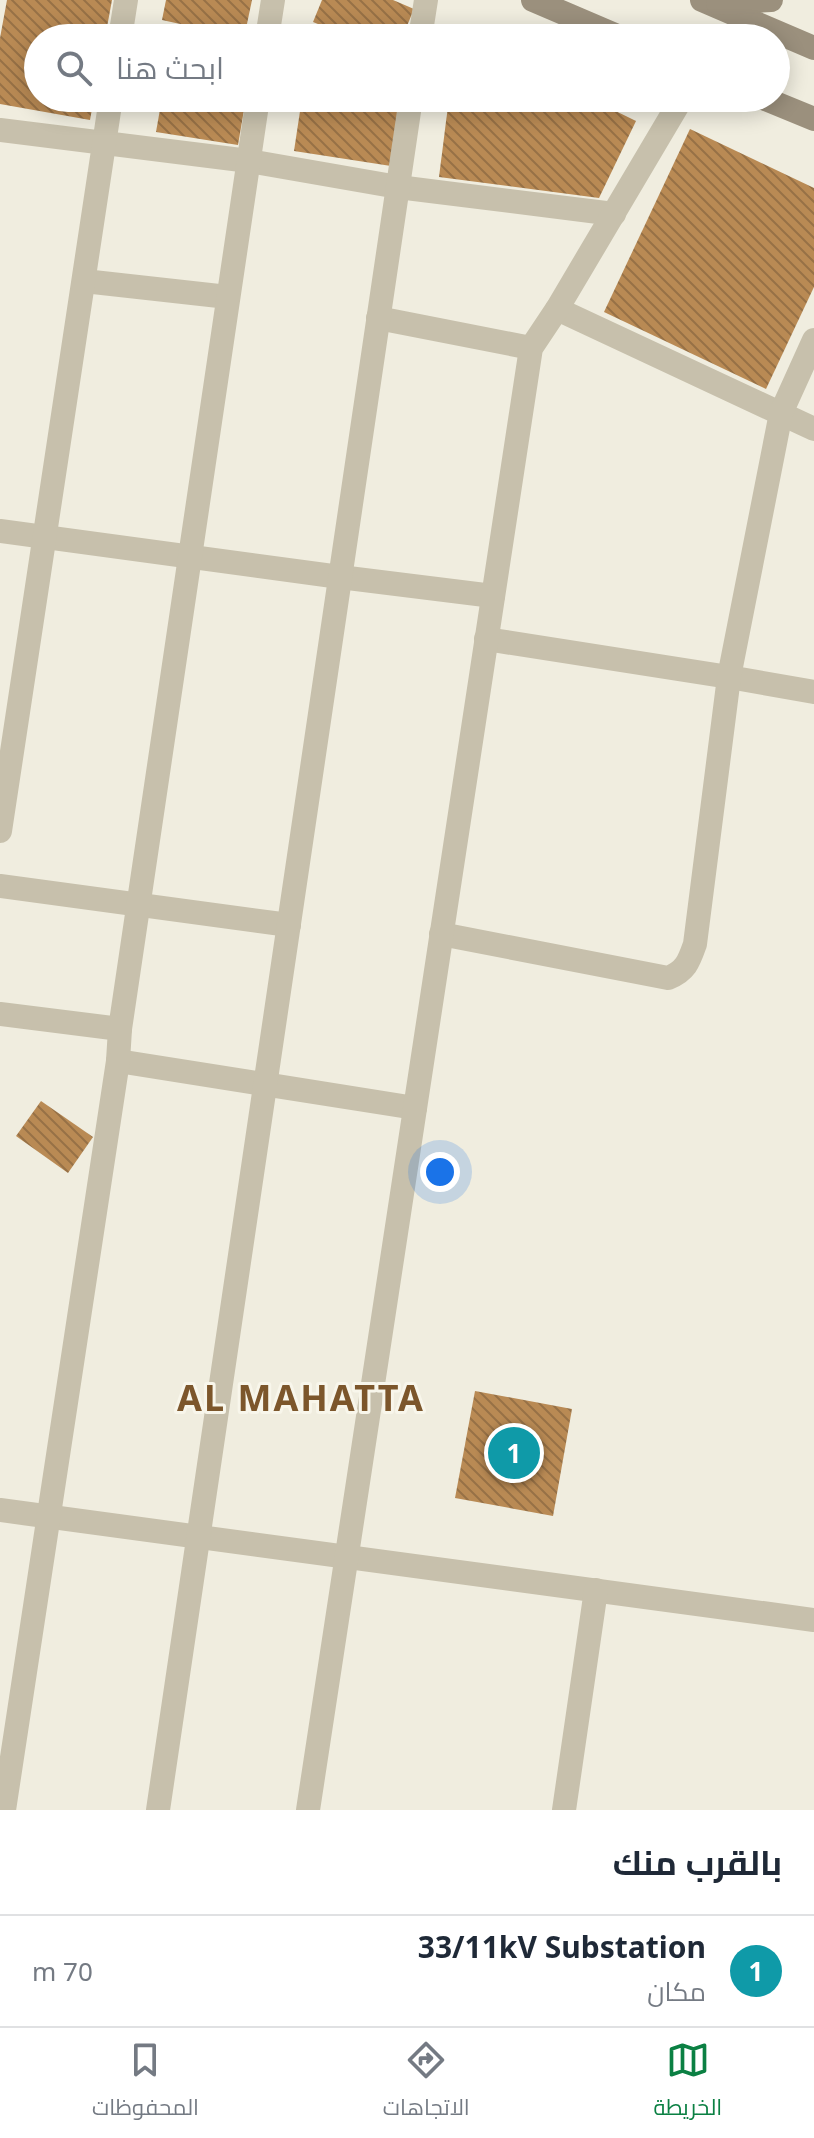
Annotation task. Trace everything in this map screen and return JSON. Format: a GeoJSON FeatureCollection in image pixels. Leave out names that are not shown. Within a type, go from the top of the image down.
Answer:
{"type":"FeatureCollection","features":[{"type":"Feature","properties":{"kind":"street"},"geometry":{"type":"LineString","coordinates":[[122,24],[126,0]]}},
{"type":"Feature","properties":{"kind":"street"},"geometry":{"type":"LineString","coordinates":[[269,24],[273,0]]}},
{"type":"Feature","properties":{"kind":"street"},"geometry":{"type":"LineString","coordinates":[[422,24],[426,0]]}},
{"type":"Feature","properties":{"kind":"street"},"geometry":{"type":"LineString","coordinates":[[533,0],[589,24]]}},
{"type":"Feature","properties":{"kind":"street"},"geometry":{"type":"LineString","coordinates":[[706,2],[771,0]]}},
{"type":"Feature","properties":{"kind":"street"},"geometry":{"type":"LineString","coordinates":[[706,2],[758,24]]}},
{"type":"Feature","properties":{"kind":"street"},"geometry":{"type":"LineString","coordinates":[[790,38],[814,48]]}},
{"type":"Feature","properties":{"kind":"street"},"geometry":{"type":"LineString","coordinates":[[790,109],[814,119]]}},
{"type":"Feature","properties":{"kind":"street"},"geometry":{"type":"LineString","coordinates":[[0,831],[109,112]]}},
{"type":"Feature","properties":{"kind":"street"},"geometry":{"type":"LineString","coordinates":[[4,1810],[118,1061],[120,1029],[256,112]]}},
{"type":"Feature","properties":{"kind":"street"},"geometry":{"type":"LineString","coordinates":[[158,1810],[409,112]]}},
{"type":"Feature","properties":{"kind":"street"},"geometry":{"type":"LineString","coordinates":[[308,1810],[531,348],[674,112]]}},
{"type":"Feature","properties":{"kind":"street"},"geometry":{"type":"LineString","coordinates":[[0,130],[249,161],[398,187],[614,214]]}},
{"type":"Feature","properties":{"kind":"street"},"geometry":{"type":"LineString","coordinates":[[84,281],[228,297]]}},
{"type":"Feature","properties":{"kind":"street"},"geometry":{"type":"LineString","coordinates":[[557,309],[814,429]]}},
{"type":"Feature","properties":{"kind":"street"},"geometry":{"type":"LineString","coordinates":[[378,318],[531,348]]}},
{"type":"Feature","properties":{"kind":"street"},"geometry":{"type":"LineString","coordinates":[[441,934],[668,978],[679,973],[688,961],[695,944],[729,677],[781,413],[814,340]]}},
{"type":"Feature","properties":{"kind":"street"},"geometry":{"type":"LineString","coordinates":[[0,531],[493,596]]}},
{"type":"Feature","properties":{"kind":"street"},"geometry":{"type":"LineString","coordinates":[[486,639],[814,692]]}},
{"type":"Feature","properties":{"kind":"street"},"geometry":{"type":"LineString","coordinates":[[0,886],[289,925]]}},
{"type":"Feature","properties":{"kind":"street"},"geometry":{"type":"LineString","coordinates":[[0,1014],[120,1029]]}},
{"type":"Feature","properties":{"kind":"street"},"geometry":{"type":"LineString","coordinates":[[118,1061],[415,1108]]}},
{"type":"Feature","properties":{"kind":"street"},"geometry":{"type":"LineString","coordinates":[[0,1510],[814,1620]]}},
{"type":"Feature","properties":{"kind":"street"},"geometry":{"type":"LineString","coordinates":[[564,1810],[596,1590]]}},
{"type":"Feature","properties":{"kind":"building"},"geometry":{"type":"Polygon","coordinates":[[[7,0],[112,0],[108,24],[24,24],[24,108],[0,104],[0,38],[7,0]]]}},
{"type":"Feature","properties":{"kind":"building"},"geometry":{"type":"Polygon","coordinates":[[[166,0],[252,0],[247,24],[180,24],[162,20],[166,0]]]}},
{"type":"Feature","properties":{"kind":"building"},"geometry":{"type":"Polygon","coordinates":[[[322,0],[393,0],[414,9],[408,24],[313,22],[322,0]]]}},
{"type":"Feature","properties":{"kind":"building"},"geometry":{"type":"Polygon","coordinates":[[[45,112],[91,112],[90,120],[45,112]]]}},
{"type":"Feature","properties":{"kind":"building"},"geometry":{"type":"Polygon","coordinates":[[[160,112],[244,112],[238,145],[156,132],[160,112]]]}},
{"type":"Feature","properties":{"kind":"building"},"geometry":{"type":"Polygon","coordinates":[[[300,112],[399,112],[391,166],[294,151],[300,112]]]}},
{"type":"Feature","properties":{"kind":"building"},"geometry":{"type":"Polygon","coordinates":[[[447,112],[618,112],[636,121],[599,198],[439,177],[447,112]]]}},
{"type":"Feature","properties":{"kind":"building"},"geometry":{"type":"Polygon","coordinates":[[[690,129],[814,188],[814,287],[766,389],[604,312],[690,129]]]}},
{"type":"Feature","properties":{"kind":"building"},"geometry":{"type":"Polygon","coordinates":[[[41,1101],[93,1137],[68,1173],[16,1136],[41,1101]]]}},
{"type":"Feature","properties":{"kind":"building"},"geometry":{"type":"Polygon","coordinates":[[[475,1391],[572,1409],[553,1516],[455,1498],[475,1391]]]}},
{"type":"Feature","properties":{"kind":"place","name":"33/11kV Substation"},"geometry":{"type":"Point","coordinates":[514,1453]}},
{"type":"Feature","properties":{"kind":"district","name":"AL MAHATTA"},"geometry":{"type":"Point","coordinates":[301,1398]}}]}
